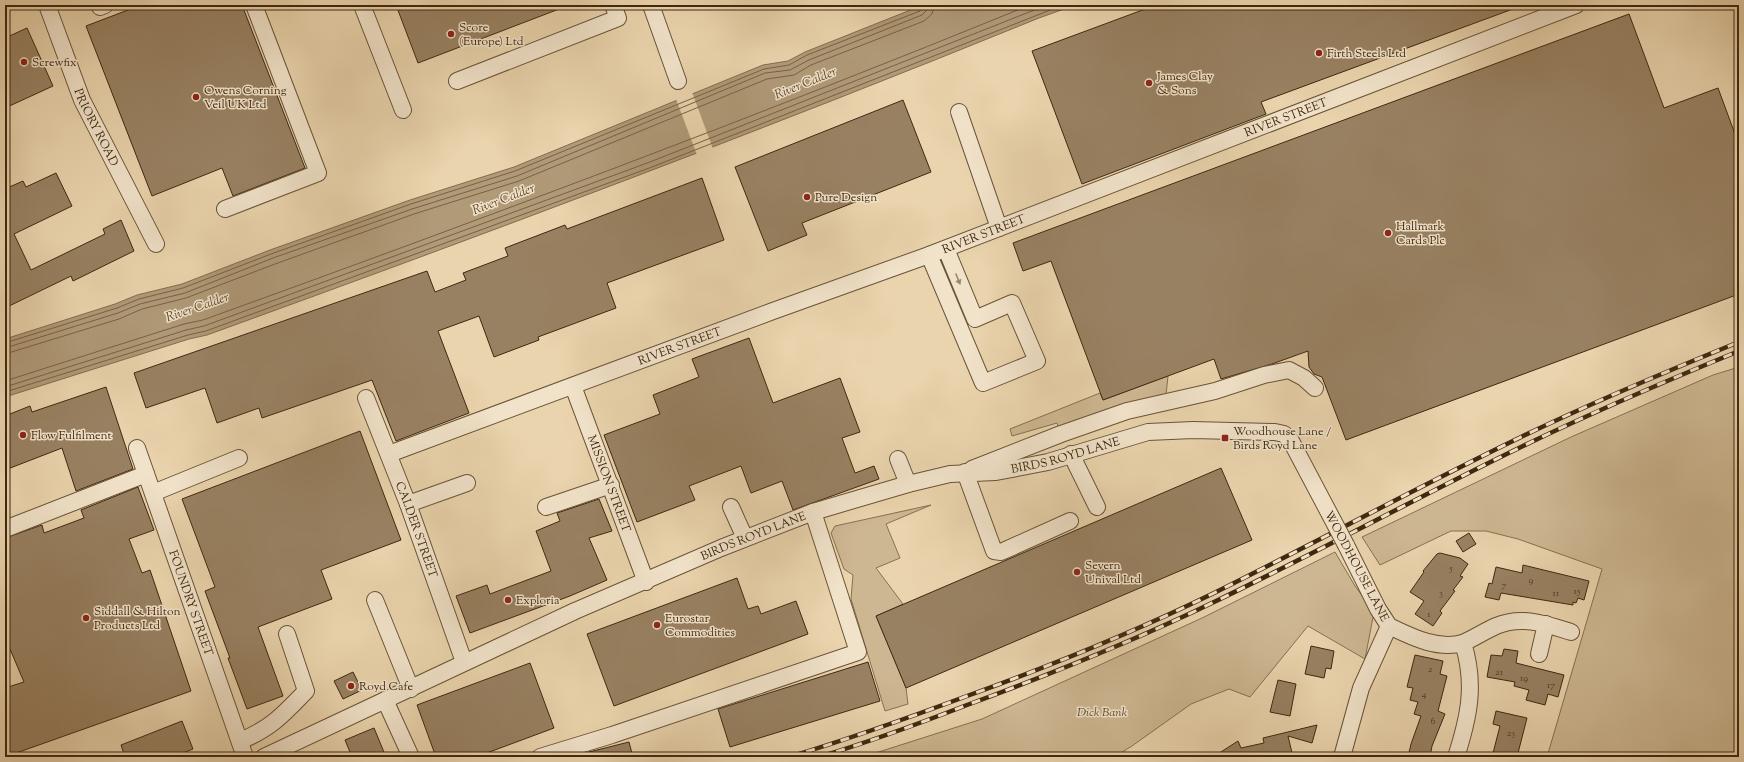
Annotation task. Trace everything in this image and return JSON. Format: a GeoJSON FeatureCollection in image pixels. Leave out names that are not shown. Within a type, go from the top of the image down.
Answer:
{"type":"FeatureCollection","features":[{"type":"Feature","properties":{"kind":"street","name":"PRIORY ROAD"},"geometry":{"type":"LineString","coordinates":[[47,5],[82,100],[156,244]]}},
{"type":"Feature","properties":{"kind":"street"},"geometry":{"type":"LineString","coordinates":[[225,209],[318,173],[254,5]]}},
{"type":"Feature","properties":{"kind":"street"},"geometry":{"type":"LineString","coordinates":[[362,5],[403,110]]}},
{"type":"Feature","properties":{"kind":"street"},"geometry":{"type":"LineString","coordinates":[[457,82],[618,18],[613,5]]}},
{"type":"Feature","properties":{"kind":"street"},"geometry":{"type":"LineString","coordinates":[[651,5],[678,80]]}},
{"type":"Feature","properties":{"kind":"street","name":"RIVER STREET"},"geometry":{"type":"LineString","coordinates":[[389,454],[774,311],[946,249],[1576,5]]}},
{"type":"Feature","properties":{"kind":"street"},"geometry":{"type":"LineString","coordinates":[[959,112],[999,228]]}},
{"type":"Feature","properties":{"kind":"street"},"geometry":{"type":"LineString","coordinates":[[929,255],[983,383],[1037,361],[1012,303],[974,319],[946,249]]}},
{"type":"Feature","properties":{"kind":"street"},"geometry":{"type":"LineString","coordinates":[[1070,521],[1002,552],[994,551],[965,472],[1061,434],[1127,411],[1215,391],[1264,375],[1289,370],[1304,378],[1315,388]]}},
{"type":"Feature","properties":{"kind":"street","name":"MISSION STREET"},"geometry":{"type":"LineString","coordinates":[[573,386],[646,582]]}},
{"type":"Feature","properties":{"kind":"street","name":"CALDER STREET"},"geometry":{"type":"LineString","coordinates":[[366,398],[408,504],[464,662]]}},
{"type":"Feature","properties":{"kind":"street","name":"BIRDS ROYD LANE"},"geometry":{"type":"LineString","coordinates":[[264,757],[575,611],[646,582],[746,538],[813,512],[908,484],[950,474],[965,472],[996,472],[1048,462],[1134,435],[1155,431],[1193,430],[1276,432]]}},
{"type":"Feature","properties":{"kind":"street","name":"WOODHOUSE LANE"},"geometry":{"type":"LineString","coordinates":[[1276,432],[1284,434],[1291,441],[1378,609],[1389,626],[1361,688],[1342,757]]}},
{"type":"Feature","properties":{"kind":"street","name":"FOUNDRY STREET"},"geometry":{"type":"LineString","coordinates":[[137,448],[245,757]]}},
{"type":"Feature","properties":{"kind":"street"},"geometry":{"type":"LineString","coordinates":[[1070,454],[1097,507]]}},
{"type":"Feature","properties":{"kind":"street"},"geometry":{"type":"LineString","coordinates":[[153,493],[239,458]]}},
{"type":"Feature","properties":{"kind":"street"},"geometry":{"type":"LineString","coordinates":[[898,460],[908,484]]}},
{"type":"Feature","properties":{"kind":"street"},"geometry":{"type":"LineString","coordinates":[[5,529],[146,474]]}},
{"type":"Feature","properties":{"kind":"street"},"geometry":{"type":"LineString","coordinates":[[408,504],[467,483]]}},
{"type":"Feature","properties":{"kind":"street"},"geometry":{"type":"LineString","coordinates":[[546,507],[611,485]]}},
{"type":"Feature","properties":{"kind":"street"},"geometry":{"type":"LineString","coordinates":[[731,507],[746,538]]}},
{"type":"Feature","properties":{"kind":"street"},"geometry":{"type":"LineString","coordinates":[[540,757],[612,735],[858,652],[813,512]]}},
{"type":"Feature","properties":{"kind":"street"},"geometry":{"type":"LineString","coordinates":[[375,600],[411,689]]}},
{"type":"Feature","properties":{"kind":"street"},"geometry":{"type":"LineString","coordinates":[[1389,626],[1412,637],[1439,645],[1463,643],[1506,622],[1524,620],[1546,624],[1571,632]]}},
{"type":"Feature","properties":{"kind":"street"},"geometry":{"type":"LineString","coordinates":[[1539,654],[1546,624]]}},
{"type":"Feature","properties":{"kind":"street"},"geometry":{"type":"LineString","coordinates":[[240,742],[256,735],[275,723],[306,691],[287,634]]}},
{"type":"Feature","properties":{"kind":"street"},"geometry":{"type":"LineString","coordinates":[[1456,757],[1465,730],[1470,698],[1470,670],[1463,643]]}},
{"type":"Feature","properties":{"kind":"street"},"geometry":{"type":"LineString","coordinates":[[385,700],[411,757]]}},
{"type":"Feature","properties":{"kind":"green space"},"geometry":{"type":"Polygon","coordinates":[[[1739,367],[1739,757],[1547,757],[1602,569],[1518,539],[1486,531],[1451,531],[1380,565],[1362,537],[1571,437],[1713,375],[1739,367]]]}},
{"type":"Feature","properties":{"kind":"green space"},"geometry":{"type":"Polygon","coordinates":[[[1168,376],[1166,395],[1059,429],[1057,423],[1012,436],[1010,429],[1100,393],[1103,400],[1168,376]]]}},
{"type":"Feature","properties":{"kind":"green space"},"geometry":{"type":"Polygon","coordinates":[[[931,505],[886,524],[900,558],[876,568],[903,604],[876,616],[906,688],[908,704],[885,711],[851,599],[853,575],[844,569],[831,533],[835,526],[931,505]]]}},
{"type":"Feature","properties":{"kind":"green space","name":"Dick Bank"},"geometry":{"type":"Polygon","coordinates":[[[1335,552],[1355,586],[1374,612],[1365,659],[1308,626],[1250,697],[1229,689],[1191,704],[1114,757],[863,757],[982,719],[1202,618],[1335,552]]]}},
{"type":"Feature","properties":{"kind":"water","name":"River Calder"},"geometry":{"type":"Polygon","coordinates":[[[923,5],[1075,5],[728,141],[312,297],[207,335],[189,339],[5,397],[5,339],[115,304],[137,295],[182,284],[270,250],[410,200],[514,167],[763,65],[788,61],[805,52],[923,5]]]}},
{"type":"Feature","properties":{"kind":"pier"},"geometry":{"type":"Polygon","coordinates":[[[692,92],[713,149],[697,155],[676,99],[692,92]]]}},
{"type":"Feature","properties":{"kind":"building","name":"Owens Corning Veil UK Ltd"},"geometry":{"type":"Polygon","coordinates":[[[141,5],[242,5],[305,168],[233,196],[222,168],[152,196],[86,26],[141,5]]]}},
{"type":"Feature","properties":{"kind":"building","name":"Score (Europe) Ltd"},"geometry":{"type":"Polygon","coordinates":[[[396,5],[567,5],[567,6],[418,63],[396,5]]]}},
{"type":"Feature","properties":{"kind":"building","name":"James Clay & Sons"},"geometry":{"type":"Polygon","coordinates":[[[1156,5],[1521,6],[1261,102],[1266,114],[1082,184],[1032,51],[1156,5]]]}},
{"type":"Feature","properties":{"kind":"building","name":"Hallmark Cards Plc"},"geometry":{"type":"Polygon","coordinates":[[[1629,14],[1664,108],[1718,88],[1739,145],[1739,294],[1346,440],[1322,377],[1314,374],[1309,367],[1308,351],[1272,364],[1221,379],[1214,359],[1103,400],[1051,261],[1023,271],[1013,243],[1629,14]]]}},
{"type":"Feature","properties":{"kind":"building","name":"Screwfix"},"geometry":{"type":"Polygon","coordinates":[[[27,28],[53,86],[5,108],[5,38],[27,28]]]}},
{"type":"Feature","properties":{"kind":"building","name":"Pure Design"},"geometry":{"type":"Polygon","coordinates":[[[903,100],[931,172],[802,223],[807,235],[768,251],[735,167],[903,100]]]}},
{"type":"Feature","properties":{"kind":"building"},"geometry":{"type":"Polygon","coordinates":[[[56,173],[72,206],[14,234],[31,270],[105,234],[103,229],[121,220],[134,251],[73,281],[71,276],[5,308],[5,189],[23,181],[26,187],[56,173]]]}},
{"type":"Feature","properties":{"kind":"building"},"geometry":{"type":"Polygon","coordinates":[[[702,178],[724,240],[607,283],[616,308],[538,337],[539,340],[494,357],[479,316],[438,331],[469,413],[396,441],[372,380],[262,418],[259,408],[217,423],[205,388],[146,408],[134,373],[427,271],[435,292],[466,280],[463,273],[508,256],[505,248],[565,225],[567,229],[702,178]]]}},
{"type":"Feature","properties":{"kind":"building"},"geometry":{"type":"Polygon","coordinates":[[[749,338],[773,403],[840,378],[860,432],[842,438],[855,473],[874,466],[879,479],[793,510],[782,481],[751,493],[741,466],[689,486],[695,500],[637,522],[604,435],[660,414],[653,395],[699,377],[692,359],[749,338]]]}},
{"type":"Feature","properties":{"kind":"building"},"geometry":{"type":"Polygon","coordinates":[[[106,387],[133,469],[76,491],[62,448],[5,470],[5,416],[30,406],[32,412],[106,387]]]}},
{"type":"Feature","properties":{"kind":"building"},"geometry":{"type":"Polygon","coordinates":[[[360,431],[401,540],[321,570],[332,599],[258,627],[283,696],[247,709],[205,591],[215,587],[182,499],[360,431]]]}},
{"type":"Feature","properties":{"kind":"building","name":"Severn Unival Ltd"},"geometry":{"type":"Polygon","coordinates":[[[1221,468],[1252,540],[906,688],[876,616],[1221,468]]]}},
{"type":"Feature","properties":{"kind":"building","name":"Siddall & Hilton Products Ltd"},"geometry":{"type":"Polygon","coordinates":[[[138,487],[154,530],[129,539],[142,573],[150,570],[191,691],[5,757],[5,688],[24,682],[10,649],[5,651],[5,538],[42,525],[44,533],[84,518],[81,510],[138,487]]]}},
{"type":"Feature","properties":{"kind":"building"},"geometry":{"type":"Polygon","coordinates":[[[599,499],[612,531],[589,538],[607,580],[570,596],[470,633],[456,596],[487,585],[490,594],[551,571],[536,531],[560,521],[557,513],[599,499]]]}},
{"type":"Feature","properties":{"kind":"building"},"geometry":{"type":"Polygon","coordinates":[[[1469,533],[1476,544],[1463,552],[1456,541],[1469,533]]]}},
{"type":"Feature","properties":{"kind":"building"},"geometry":{"type":"Polygon","coordinates":[[[1440,553],[1460,558],[1468,564],[1460,576],[1463,577],[1453,590],[1455,591],[1440,611],[1442,613],[1433,626],[1415,614],[1424,601],[1410,592],[1424,572],[1423,571],[1437,554],[1440,553]]]}},
{"type":"Feature","properties":{"kind":"building"},"geometry":{"type":"Polygon","coordinates":[[[1523,565],[1589,581],[1584,600],[1578,598],[1576,603],[1573,602],[1573,605],[1501,593],[1499,600],[1485,597],[1489,583],[1492,584],[1496,567],[1522,573],[1523,565]]]}},
{"type":"Feature","properties":{"kind":"building"},"geometry":{"type":"Polygon","coordinates":[[[737,578],[748,609],[758,606],[761,614],[796,601],[808,634],[614,706],[587,634],[737,578]]]}},
{"type":"Feature","properties":{"kind":"building"},"geometry":{"type":"Polygon","coordinates":[[[1311,646],[1334,651],[1331,669],[1326,668],[1324,678],[1305,674],[1311,646]]]}},
{"type":"Feature","properties":{"kind":"building"},"geometry":{"type":"Polygon","coordinates":[[[1504,649],[1518,651],[1516,663],[1564,675],[1558,697],[1548,694],[1545,705],[1526,700],[1529,690],[1514,686],[1515,682],[1487,677],[1491,655],[1502,656],[1504,649]]]}},
{"type":"Feature","properties":{"kind":"building"},"geometry":{"type":"Polygon","coordinates":[[[1415,655],[1443,661],[1440,674],[1447,676],[1438,711],[1445,714],[1432,746],[1430,757],[1408,757],[1421,716],[1414,714],[1418,702],[1410,700],[1413,688],[1407,687],[1415,655]]]}},
{"type":"Feature","properties":{"kind":"building"},"geometry":{"type":"Polygon","coordinates":[[[868,662],[880,701],[730,747],[718,709],[868,662]]]}},
{"type":"Feature","properties":{"kind":"building"},"geometry":{"type":"Polygon","coordinates":[[[530,663],[554,728],[476,757],[436,757],[417,705],[530,663]]]}},
{"type":"Feature","properties":{"kind":"building"},"geometry":{"type":"Polygon","coordinates":[[[353,672],[362,690],[343,699],[334,681],[353,672]]]}},
{"type":"Feature","properties":{"kind":"building"},"geometry":{"type":"Polygon","coordinates":[[[1278,680],[1296,684],[1290,716],[1270,712],[1278,680]]]}},
{"type":"Feature","properties":{"kind":"building"},"geometry":{"type":"Polygon","coordinates":[[[1496,711],[1527,718],[1517,757],[1492,757],[1500,726],[1493,724],[1496,711]]]}},
{"type":"Feature","properties":{"kind":"building"},"geometry":{"type":"Polygon","coordinates":[[[182,721],[193,749],[173,757],[125,757],[121,745],[182,721]]]}},
{"type":"Feature","properties":{"kind":"building"},"geometry":{"type":"Polygon","coordinates":[[[1317,725],[1312,743],[1288,736],[1293,757],[1213,757],[1238,741],[1241,748],[1264,743],[1263,738],[1317,725]]]}},
{"type":"Feature","properties":{"kind":"building"},"geometry":{"type":"Polygon","coordinates":[[[374,728],[386,757],[352,757],[345,740],[374,728]]]}},
{"type":"Feature","properties":{"kind":"building"},"geometry":{"type":"Polygon","coordinates":[[[629,742],[633,757],[589,757],[589,752],[629,742]]]}},
{"type":"Feature","properties":{"kind":"railway"},"geometry":{"type":"LineString","coordinates":[[789,757],[856,736],[945,704],[1029,673],[1121,636],[1212,594],[1442,476],[1573,412],[1739,342]]}},
{"type":"Feature","properties":{"kind":"railway"},"geometry":{"type":"LineString","coordinates":[[819,757],[893,732],[998,693],[1061,669],[1153,630],[1253,583],[1444,485],[1548,434],[1630,397],[1739,351]]}},
{"type":"Feature","properties":{"kind":"place","name":"Score (Europe) Ltd"},"geometry":{"type":"Point","coordinates":[451,34]}},
{"type":"Feature","properties":{"kind":"place","name":"Firth Steels Ltd"},"geometry":{"type":"Point","coordinates":[1319,53]}},
{"type":"Feature","properties":{"kind":"place","name":"Screwfix"},"geometry":{"type":"Point","coordinates":[24,62]}},
{"type":"Feature","properties":{"kind":"place","name":"James Clay & Sons"},"geometry":{"type":"Point","coordinates":[1149,83]}},
{"type":"Feature","properties":{"kind":"place","name":"Owens Corning Veil UK Ltd"},"geometry":{"type":"Point","coordinates":[196,97]}},
{"type":"Feature","properties":{"kind":"place","name":"Pure Design"},"geometry":{"type":"Point","coordinates":[807,197]}},
{"type":"Feature","properties":{"kind":"place","name":"Hallmark Cards Plc"},"geometry":{"type":"Point","coordinates":[1388,233]}},
{"type":"Feature","properties":{"kind":"place","name":"Flow Fulfilment"},"geometry":{"type":"Point","coordinates":[23,435]}},
{"type":"Feature","properties":{"kind":"place","name":"Woodhouse Lane / Birds Royd Lane"},"geometry":{"type":"Point","coordinates":[1225,438]}},
{"type":"Feature","properties":{"kind":"place","name":"Severn Unival Ltd"},"geometry":{"type":"Point","coordinates":[1077,572]}},
{"type":"Feature","properties":{"kind":"place","name":"Exploria"},"geometry":{"type":"Point","coordinates":[508,600]}},
{"type":"Feature","properties":{"kind":"place","name":"Siddall & Hilton Products Ltd"},"geometry":{"type":"Point","coordinates":[86,618]}},
{"type":"Feature","properties":{"kind":"place","name":"Eurostar Commodities"},"geometry":{"type":"Point","coordinates":[657,625]}},
{"type":"Feature","properties":{"kind":"place","name":"Royd Cafe"},"geometry":{"type":"Point","coordinates":[351,686]}}]}
